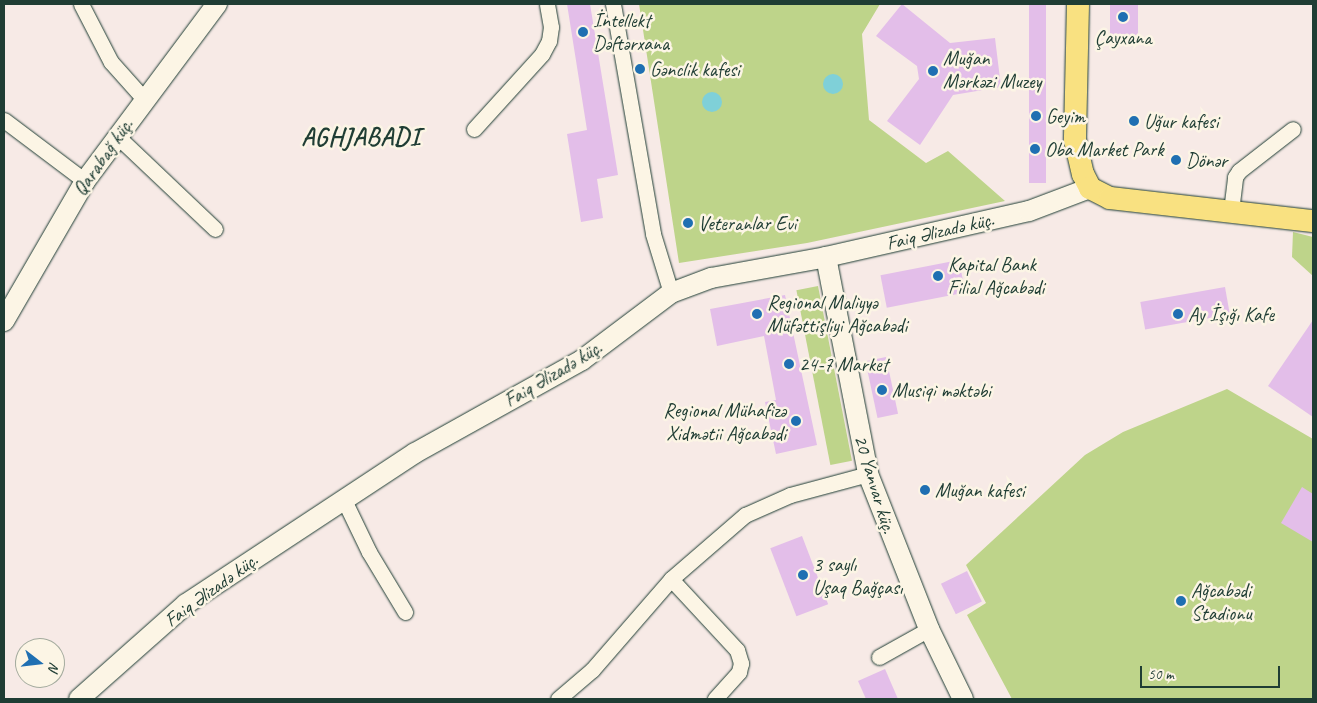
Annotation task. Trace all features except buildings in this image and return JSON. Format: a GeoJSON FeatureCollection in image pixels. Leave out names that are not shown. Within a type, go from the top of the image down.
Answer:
{"type":"FeatureCollection","features":[{"type":"Feature","properties":{"kind":"main road"},"geometry":{"type":"LineString","coordinates":[[1078,4],[1075,140],[1083,174],[1090,188],[1110,198],[1313,222]]}},
{"type":"Feature","properties":{"kind":"street"},"geometry":{"type":"LineString","coordinates":[[81,4],[111,62],[144,100]]}},
{"type":"Feature","properties":{"kind":"street","name":"Qarabağ küç."},"geometry":{"type":"LineString","coordinates":[[6,312],[85,180],[217,4]]}},
{"type":"Feature","properties":{"kind":"street"},"geometry":{"type":"LineString","coordinates":[[474,129],[542,54],[549,41],[551,27],[548,4]]}},
{"type":"Feature","properties":{"kind":"street"},"geometry":{"type":"LineString","coordinates":[[613,4],[653,234],[671,293]]}},
{"type":"Feature","properties":{"kind":"street"},"geometry":{"type":"LineString","coordinates":[[4,120],[85,180]]}},
{"type":"Feature","properties":{"kind":"street"},"geometry":{"type":"LineString","coordinates":[[1231,211],[1235,176],[1293,130]]}},
{"type":"Feature","properties":{"kind":"street"},"geometry":{"type":"LineString","coordinates":[[117,136],[215,228]]}},
{"type":"Feature","properties":{"kind":"street","name":"Faiq Əlizadə küç."},"geometry":{"type":"LineString","coordinates":[[79,699],[186,604],[415,452],[582,360],[671,293],[711,278],[826,257],[1029,211],[1090,188]]}},
{"type":"Feature","properties":{"kind":"street","name":"20 Yanvar küç."},"geometry":{"type":"LineString","coordinates":[[826,257],[868,474],[929,630],[963,699]]}},
{"type":"Feature","properties":{"kind":"street"},"geometry":{"type":"LineString","coordinates":[[558,699],[592,670],[671,579],[745,515],[764,504],[868,474]]}},
{"type":"Feature","properties":{"kind":"street"},"geometry":{"type":"LineString","coordinates":[[343,498],[369,552],[406,612]]}},
{"type":"Feature","properties":{"kind":"street"},"geometry":{"type":"LineString","coordinates":[[671,579],[737,650],[741,663],[738,672],[715,699]]}},
{"type":"Feature","properties":{"kind":"street"},"geometry":{"type":"LineString","coordinates":[[880,657],[929,630]]}},
{"type":"Feature","properties":{"kind":"green space"},"geometry":{"type":"Polygon","coordinates":[[[639,4],[880,4],[862,34],[869,120],[926,163],[948,151],[1005,201],[807,243],[679,263],[639,4]]]}},
{"type":"Feature","properties":{"kind":"green space"},"geometry":{"type":"Polygon","coordinates":[[[1293,232],[1313,237],[1313,276],[1292,257],[1293,232]]]}},
{"type":"Feature","properties":{"kind":"green space"},"geometry":{"type":"Polygon","coordinates":[[[818,286],[852,461],[830,465],[796,290],[818,286]]]}},
{"type":"Feature","properties":{"kind":"green space"},"geometry":{"type":"Polygon","coordinates":[[[1227,389],[1313,439],[1313,699],[1012,699],[967,615],[986,603],[966,565],[1085,455],[1123,432],[1227,389]]]}},
{"type":"Feature","properties":{"kind":"water"},"geometry":{"type":"Polygon","coordinates":[[[829,74],[837,74],[843,80],[843,88],[837,94],[829,94],[823,88],[823,80],[829,74]]]}},
{"type":"Feature","properties":{"kind":"water"},"geometry":{"type":"Polygon","coordinates":[[[708,92],[716,92],[722,98],[722,106],[716,112],[708,112],[702,106],[702,98],[708,92]]]}},
{"type":"Feature","properties":{"kind":"place","name":"Çayxana"},"geometry":{"type":"Point","coordinates":[1123,17]}},
{"type":"Feature","properties":{"kind":"place","name":"İntellekt Dəftərxana"},"geometry":{"type":"Point","coordinates":[583,32]}},
{"type":"Feature","properties":{"kind":"place","name":"Gənclik kafesi"},"geometry":{"type":"Point","coordinates":[640,69]}},
{"type":"Feature","properties":{"kind":"place","name":"Muğan Mərkəzi Muzey"},"geometry":{"type":"Point","coordinates":[933,71]}},
{"type":"Feature","properties":{"kind":"place","name":"Geyim"},"geometry":{"type":"Point","coordinates":[1036,116]}},
{"type":"Feature","properties":{"kind":"place","name":"Uğur kafesi"},"geometry":{"type":"Point","coordinates":[1134,121]}},
{"type":"Feature","properties":{"kind":"place","name":"Oba Market Park"},"geometry":{"type":"Point","coordinates":[1035,149]}},
{"type":"Feature","properties":{"kind":"place","name":"Dönər"},"geometry":{"type":"Point","coordinates":[1176,160]}},
{"type":"Feature","properties":{"kind":"place","name":"Veteranlar Evi"},"geometry":{"type":"Point","coordinates":[688,223]}},
{"type":"Feature","properties":{"kind":"place","name":"Kapital Bank Filial Ağcabədi"},"geometry":{"type":"Point","coordinates":[938,276]}},
{"type":"Feature","properties":{"kind":"place","name":"Regional Maliyyə Müfəttişliyi Ağcabədi"},"geometry":{"type":"Point","coordinates":[757,314]}},
{"type":"Feature","properties":{"kind":"place","name":"Ay İşığı Kafe"},"geometry":{"type":"Point","coordinates":[1178,314]}},
{"type":"Feature","properties":{"kind":"place","name":"24-7 Market"},"geometry":{"type":"Point","coordinates":[789,364]}},
{"type":"Feature","properties":{"kind":"place","name":"Musiqi məktəbi"},"geometry":{"type":"Point","coordinates":[882,390]}},
{"type":"Feature","properties":{"kind":"place","name":"Regional Mühafizə Xidmətii Ağcabədi"},"geometry":{"type":"Point","coordinates":[796,421]}},
{"type":"Feature","properties":{"kind":"place","name":"Muğan kafesi"},"geometry":{"type":"Point","coordinates":[925,490]}},
{"type":"Feature","properties":{"kind":"place","name":"3 saylı Uşaq Bağçası"},"geometry":{"type":"Point","coordinates":[803,575]}},
{"type":"Feature","properties":{"kind":"place","name":"Ağcabədi Stadionu"},"geometry":{"type":"Point","coordinates":[1181,601]}},
{"type":"Feature","properties":{"kind":"district","name":"AGHJABADI"},"geometry":{"type":"Point","coordinates":[361,137]}}]}
